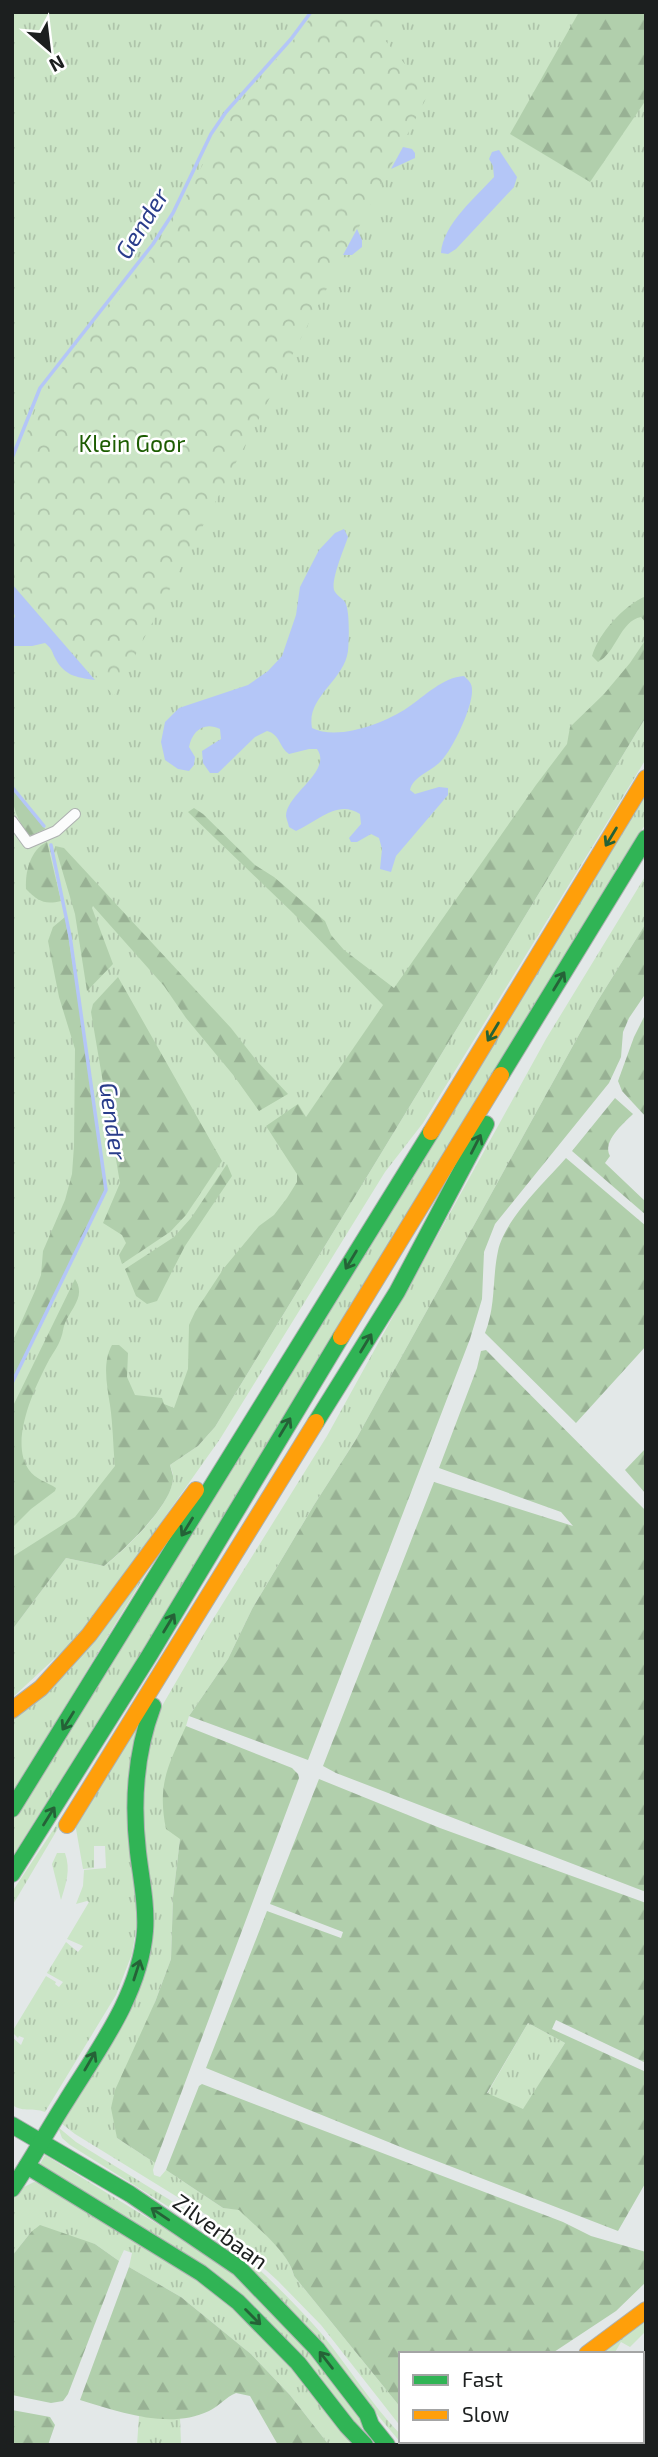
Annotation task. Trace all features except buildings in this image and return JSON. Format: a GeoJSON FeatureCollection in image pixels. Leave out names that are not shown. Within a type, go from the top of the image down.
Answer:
{"type":"FeatureCollection","features":[{"type":"Feature","properties":{"kind":"main road"},"geometry":{"type":"LineString","coordinates":[[12,1809],[461,1085],[646,778]]}},
{"type":"Feature","properties":{"kind":"main road"},"geometry":{"type":"LineString","coordinates":[[12,1874],[149,1656],[646,838]]}},
{"type":"Feature","properties":{"kind":"main road"},"geometry":{"type":"LineString","coordinates":[[68,1825],[397,1292],[494,1109],[524,1039]]}},
{"type":"Feature","properties":{"kind":"main road"},"geometry":{"type":"LineString","coordinates":[[12,1710],[49,1680],[89,1637],[190,1497],[249,1427]]}},
{"type":"Feature","properties":{"kind":"main road"},"geometry":{"type":"LineString","coordinates":[[12,2189],[20,2162],[41,2142],[121,2007],[138,1968],[145,1931],[133,1784],[148,1719],[186,1634]]}},
{"type":"Feature","properties":{"kind":"main road","name":"Zilverbaan"},"geometry":{"type":"LineString","coordinates":[[12,2125],[130,2194],[239,2268],[317,2349],[367,2414],[377,2421],[396,2445]]}},
{"type":"Feature","properties":{"kind":"main road","name":"Zilverbaan"},"geometry":{"type":"LineString","coordinates":[[20,2162],[201,2273],[238,2302],[298,2363],[365,2445]]}},
{"type":"Feature","properties":{"kind":"main road"},"geometry":{"type":"LineString","coordinates":[[590,2352],[646,2310]]}},
{"type":"Feature","properties":{"kind":"main road","name":"Zilverbaan"},"geometry":{"type":"LineString","coordinates":[[367,2414],[371,2425],[387,2445]]}},
{"type":"Feature","properties":{"kind":"main road","name":"Zilverbaan"},"geometry":{"type":"LineString","coordinates":[[347,2426],[356,2445]]}},
{"type":"Feature","properties":{"kind":"street"},"geometry":{"type":"LineString","coordinates":[[12,821],[29,843],[56,831],[75,814]]}},
{"type":"Feature","properties":{"kind":"green space"},"geometry":{"type":"Polygon","coordinates":[[[12,12],[646,12],[646,714],[306,1270],[81,1522],[12,1568],[12,12]]]}},
{"type":"Feature","properties":{"kind":"green space","name":"Klein Goor"},"geometry":{"type":"Polygon","coordinates":[[[314,12],[391,12],[379,33],[429,93],[114,696],[12,579],[12,473],[40,397],[161,243],[228,117],[314,12]]]}},
{"type":"Feature","properties":{"kind":"green space"},"geometry":{"type":"Polygon","coordinates":[[[579,12],[646,12],[646,100],[590,182],[510,134],[579,12]]]}},
{"type":"Feature","properties":{"kind":"green space"},"geometry":{"type":"Polygon","coordinates":[[[646,596],[646,623],[641,617],[628,624],[609,652],[598,662],[592,656],[600,638],[621,613],[646,596]]]}},
{"type":"Feature","properties":{"kind":"green space"},"geometry":{"type":"Polygon","coordinates":[[[646,639],[646,717],[215,1427],[198,1446],[170,1465],[173,1476],[166,1499],[147,1525],[124,1549],[104,1566],[66,1558],[12,1630],[12,1557],[75,1517],[115,1466],[106,1374],[112,1345],[119,1345],[128,1353],[127,1377],[135,1395],[162,1398],[164,1404],[174,1408],[188,1369],[189,1325],[195,1312],[224,1268],[259,1226],[274,1215],[297,1182],[297,1174],[266,1126],[298,1104],[306,1117],[383,1005],[188,812],[194,808],[203,814],[255,865],[274,877],[325,921],[331,935],[344,950],[394,988],[567,744],[570,727],[604,694],[646,639]]]}},
{"type":"Feature","properties":{"kind":"green space"},"geometry":{"type":"Polygon","coordinates":[[[646,717],[646,759],[423,1123],[385,1172],[220,1439],[81,1634],[12,1698],[12,1630],[66,1558],[104,1566],[147,1526],[157,1513],[171,1487],[173,1476],[170,1465],[198,1446],[215,1427],[646,717]]]}},
{"type":"Feature","properties":{"kind":"green space"},"geometry":{"type":"Polygon","coordinates":[[[12,787],[45,829],[30,836],[25,830],[16,813],[12,787]]]}},
{"type":"Feature","properties":{"kind":"green space"},"geometry":{"type":"Polygon","coordinates":[[[646,790],[646,823],[143,1650],[12,1857],[12,1821],[57,1752],[646,790]]]}},
{"type":"Feature","properties":{"kind":"green space"},"geometry":{"type":"Polygon","coordinates":[[[47,842],[61,901],[50,903],[34,897],[26,889],[30,862],[36,850],[47,842]]]}},
{"type":"Feature","properties":{"kind":"green space"},"geometry":{"type":"Polygon","coordinates":[[[55,846],[64,848],[231,1028],[288,1094],[259,1111],[164,986],[93,906],[113,964],[87,991],[75,914],[55,846]]]}},
{"type":"Feature","properties":{"kind":"green space"},"geometry":{"type":"Polygon","coordinates":[[[646,875],[646,923],[597,1002],[355,1441],[252,1609],[228,1659],[189,1716],[186,1726],[180,1839],[173,1897],[171,1959],[155,2002],[117,2138],[155,2163],[154,2175],[160,2177],[166,2170],[223,2208],[239,2209],[271,2240],[291,2266],[294,2276],[399,2406],[399,2424],[321,2325],[205,2214],[75,2134],[57,2120],[140,1989],[138,1817],[155,1718],[327,1436],[546,1039],[646,875]]]}},
{"type":"Feature","properties":{"kind":"green space"},"geometry":{"type":"Polygon","coordinates":[[[65,917],[106,1190],[12,1383],[12,1343],[41,1275],[43,1251],[65,1200],[72,1174],[75,1049],[59,997],[48,941],[53,927],[65,917]]]}},
{"type":"Feature","properties":{"kind":"green space"},"geometry":{"type":"Polygon","coordinates":[[[646,923],[646,993],[623,1032],[621,1057],[609,1083],[495,1224],[484,1252],[482,1299],[470,1339],[308,1760],[189,1716],[228,1659],[252,1609],[355,1441],[597,1002],[646,923]]]}},
{"type":"Feature","properties":{"kind":"green space"},"geometry":{"type":"Polygon","coordinates":[[[118,977],[222,1161],[186,1215],[170,1232],[122,1264],[119,1255],[126,1243],[122,1235],[103,1223],[120,1183],[91,1012],[93,1004],[118,977]]]}},
{"type":"Feature","properties":{"kind":"green space"},"geometry":{"type":"Polygon","coordinates":[[[646,1013],[646,1117],[622,1091],[618,1081],[646,1013]]]}},
{"type":"Feature","properties":{"kind":"green space"},"geometry":{"type":"Polygon","coordinates":[[[615,1098],[633,1114],[611,1139],[608,1150],[610,1156],[605,1163],[646,1202],[646,1215],[572,1151],[615,1098]]]}},
{"type":"Feature","properties":{"kind":"green space"},"geometry":{"type":"Polygon","coordinates":[[[566,1158],[646,1226],[646,1346],[576,1423],[485,1333],[491,1313],[496,1261],[502,1239],[526,1202],[566,1158]]]}},
{"type":"Feature","properties":{"kind":"green space"},"geometry":{"type":"Polygon","coordinates":[[[227,1164],[232,1176],[185,1246],[157,1301],[147,1304],[136,1296],[125,1269],[174,1237],[191,1218],[227,1164]]]}},
{"type":"Feature","properties":{"kind":"green space"},"geometry":{"type":"Polygon","coordinates":[[[75,1279],[79,1296],[36,1386],[23,1431],[24,1458],[29,1470],[56,1488],[12,1528],[12,1408],[75,1279]]]}},
{"type":"Feature","properties":{"kind":"green space"},"geometry":{"type":"Polygon","coordinates":[[[486,1350],[646,1511],[646,1892],[323,1766],[434,1482],[573,1526],[561,1512],[439,1468],[481,1351],[486,1350]]]}},
{"type":"Feature","properties":{"kind":"green space"},"geometry":{"type":"Polygon","coordinates":[[[646,1448],[646,1494],[625,1470],[646,1448]]]}},
{"type":"Feature","properties":{"kind":"green space"},"geometry":{"type":"Polygon","coordinates":[[[168,1537],[12,1794],[12,1714],[168,1537]]]}},
{"type":"Feature","properties":{"kind":"green space"},"geometry":{"type":"Polygon","coordinates":[[[141,1714],[139,1911],[132,1954],[116,1995],[45,2112],[21,2109],[12,2105],[12,2037],[21,2045],[24,2038],[18,2038],[12,2032],[46,1976],[59,1987],[63,1982],[47,1973],[66,1942],[78,1952],[83,1946],[67,1939],[89,1902],[76,1904],[83,1886],[84,1870],[106,1868],[105,1846],[94,1846],[94,1868],[83,1869],[75,1823],[141,1714]]]}},
{"type":"Feature","properties":{"kind":"green space"},"geometry":{"type":"Polygon","coordinates":[[[186,1726],[292,1768],[299,1778],[155,2163],[117,2138],[111,2108],[115,2090],[155,2002],[171,1959],[173,1897],[180,1839],[166,1829],[163,1800],[169,1764],[186,1726]]]}},
{"type":"Feature","properties":{"kind":"green space"},"geometry":{"type":"Polygon","coordinates":[[[89,1776],[21,1891],[12,1906],[12,1892],[89,1776]]]}},
{"type":"Feature","properties":{"kind":"green space"},"geometry":{"type":"Polygon","coordinates":[[[319,1779],[440,1828],[646,1903],[646,2063],[556,2020],[552,2029],[646,2072],[646,2182],[618,2231],[206,2068],[267,1911],[341,1938],[343,1932],[270,1904],[319,1779]],[[528,2023],[487,2093],[523,2109],[565,2043],[528,2023]]]}},
{"type":"Feature","properties":{"kind":"green space"},"geometry":{"type":"Polygon","coordinates":[[[57,1853],[65,1853],[68,1865],[61,1900],[52,1864],[57,1853]]]}},
{"type":"Feature","properties":{"kind":"green space"},"geometry":{"type":"Polygon","coordinates":[[[528,2023],[565,2043],[523,2110],[487,2094],[528,2023]]]}},
{"type":"Feature","properties":{"kind":"green space"},"geometry":{"type":"Polygon","coordinates":[[[202,2084],[563,2222],[591,2236],[646,2252],[646,2282],[616,2311],[554,2352],[399,2352],[399,2406],[294,2276],[286,2258],[271,2240],[239,2210],[223,2208],[166,2170],[202,2084]]]}},
{"type":"Feature","properties":{"kind":"green space"},"geometry":{"type":"Polygon","coordinates":[[[58,2127],[76,2142],[204,2221],[250,2261],[321,2333],[399,2433],[399,2440],[282,2301],[212,2234],[62,2138],[58,2127]]]}},
{"type":"Feature","properties":{"kind":"green space"},"geometry":{"type":"Polygon","coordinates":[[[45,2155],[240,2278],[281,2316],[367,2424],[358,2431],[296,2351],[39,2166],[45,2155]]]}},
{"type":"Feature","properties":{"kind":"green space"},"geometry":{"type":"Polygon","coordinates":[[[34,2182],[41,2183],[150,2248],[233,2307],[289,2362],[352,2445],[329,2445],[290,2395],[251,2354],[181,2297],[129,2267],[132,2253],[124,2250],[119,2261],[95,2244],[31,2232],[12,2256],[12,2200],[18,2190],[34,2182]]]}},
{"type":"Feature","properties":{"kind":"green space"},"geometry":{"type":"Polygon","coordinates":[[[40,2225],[95,2244],[119,2261],[68,2394],[63,2401],[51,2403],[12,2395],[12,2256],[40,2225]]]}},
{"type":"Feature","properties":{"kind":"green space"},"geometry":{"type":"Polygon","coordinates":[[[129,2267],[181,2297],[251,2354],[290,2395],[329,2445],[278,2445],[250,2396],[236,2393],[209,2411],[178,2419],[144,2417],[80,2400],[129,2267]]]}},
{"type":"Feature","properties":{"kind":"green space"},"geometry":{"type":"Polygon","coordinates":[[[643,2317],[646,2321],[646,2331],[630,2347],[621,2342],[615,2352],[597,2352],[643,2317]]]}},
{"type":"Feature","properties":{"kind":"green space"},"geometry":{"type":"Polygon","coordinates":[[[646,2407],[646,2445],[580,2445],[644,2443],[646,2407]]]}},
{"type":"Feature","properties":{"kind":"green space"},"geometry":{"type":"Polygon","coordinates":[[[12,2410],[50,2417],[55,2425],[48,2445],[12,2445],[12,2410]]]}},
{"type":"Feature","properties":{"kind":"green space"},"geometry":{"type":"Polygon","coordinates":[[[139,2416],[180,2417],[181,2443],[190,2445],[137,2445],[139,2416]]]}},
{"type":"Feature","properties":{"kind":"green space"},"geometry":{"type":"Polygon","coordinates":[[[401,2443],[440,2443],[440,2445],[401,2443]]]}},
{"type":"Feature","properties":{"kind":"green space"},"geometry":{"type":"Polygon","coordinates":[[[482,2443],[572,2443],[571,2445],[480,2445],[482,2443]]]}},
{"type":"Feature","properties":{"kind":"water"},"geometry":{"type":"Polygon","coordinates":[[[403,147],[412,149],[415,158],[391,169],[403,147]]]}},
{"type":"Feature","properties":{"kind":"water"},"geometry":{"type":"Polygon","coordinates":[[[499,150],[517,177],[514,187],[456,249],[448,254],[441,253],[443,242],[454,221],[494,177],[489,159],[492,152],[499,150]]]}},
{"type":"Feature","properties":{"kind":"water"},"geometry":{"type":"Polygon","coordinates":[[[357,229],[362,247],[352,255],[343,255],[357,229]]]}},
{"type":"Feature","properties":{"kind":"water"},"geometry":{"type":"Polygon","coordinates":[[[344,529],[348,537],[336,572],[334,590],[347,606],[348,651],[340,671],[315,707],[312,728],[335,732],[374,724],[398,714],[441,683],[456,677],[464,676],[472,688],[466,716],[451,747],[437,765],[415,781],[410,790],[415,794],[439,787],[448,788],[448,795],[396,856],[391,872],[380,869],[382,849],[379,838],[371,834],[357,842],[351,842],[349,838],[361,824],[360,814],[352,810],[335,810],[296,831],[289,827],[286,816],[288,808],[319,766],[317,749],[289,754],[275,735],[267,731],[255,737],[218,773],[210,773],[203,763],[202,751],[221,739],[220,729],[204,727],[193,736],[189,747],[195,757],[194,765],[189,771],[178,769],[165,760],[161,742],[165,722],[179,708],[248,685],[268,671],[282,656],[296,615],[300,587],[319,550],[335,533],[344,529]]]}},
{"type":"Feature","properties":{"kind":"water"},"geometry":{"type":"Polygon","coordinates":[[[12,584],[95,680],[66,672],[45,643],[12,646],[12,624],[15,616],[12,609],[12,584]]]}},
{"type":"Feature","properties":{"kind":"waterway","name":"Gender"},"geometry":{"type":"LineString","coordinates":[[12,458],[40,388],[153,244],[173,213],[211,134],[226,112],[291,39],[311,12]]}},
{"type":"Feature","properties":{"kind":"waterway","name":"Gender"},"geometry":{"type":"LineString","coordinates":[[12,787],[44,826]]}},
{"type":"Feature","properties":{"kind":"waterway","name":"Gender"},"geometry":{"type":"LineString","coordinates":[[12,1383],[106,1190],[70,936],[51,845]]}},
{"type":"Feature","properties":{"kind":"traffic: fast"},"geometry":{"type":"LineString","coordinates":[[501,1075],[646,838]]}},
{"type":"Feature","properties":{"kind":"traffic: fast"},"geometry":{"type":"LineString","coordinates":[[316,1422],[397,1292],[486,1124]]}},
{"type":"Feature","properties":{"kind":"traffic: fast"},"geometry":{"type":"LineString","coordinates":[[12,1809],[431,1132]]}},
{"type":"Feature","properties":{"kind":"traffic: fast"},"geometry":{"type":"LineString","coordinates":[[12,1874],[149,1656],[341,1337]]}},
{"type":"Feature","properties":{"kind":"traffic: fast"},"geometry":{"type":"LineString","coordinates":[[12,2189],[103,2043],[135,1978],[145,1931],[136,1833],[136,1778],[142,1742],[153,1706]]}},
{"type":"Feature","properties":{"kind":"traffic: fast"},"geometry":{"type":"LineString","coordinates":[[12,2125],[41,2142]]}},
{"type":"Feature","properties":{"kind":"traffic: fast"},"geometry":{"type":"LineString","coordinates":[[41,2142],[130,2194],[239,2268],[317,2349],[367,2414],[371,2425],[387,2445]]}},
{"type":"Feature","properties":{"kind":"traffic: fast"},"geometry":{"type":"LineString","coordinates":[[27,2166],[201,2273],[238,2302],[298,2363],[365,2445]]}},
{"type":"Feature","properties":{"kind":"traffic: slow"},"geometry":{"type":"LineString","coordinates":[[431,1132],[646,778]]}},
{"type":"Feature","properties":{"kind":"traffic: slow"},"geometry":{"type":"LineString","coordinates":[[341,1337],[501,1075]]}},
{"type":"Feature","properties":{"kind":"traffic: slow"},"geometry":{"type":"LineString","coordinates":[[67,1825],[316,1422]]}},
{"type":"Feature","properties":{"kind":"traffic: slow"},"geometry":{"type":"LineString","coordinates":[[12,1710],[41,1688],[89,1635],[196,1490]]}},
{"type":"Feature","properties":{"kind":"traffic: slow"},"geometry":{"type":"LineString","coordinates":[[590,2352],[646,2310]]}}]}
